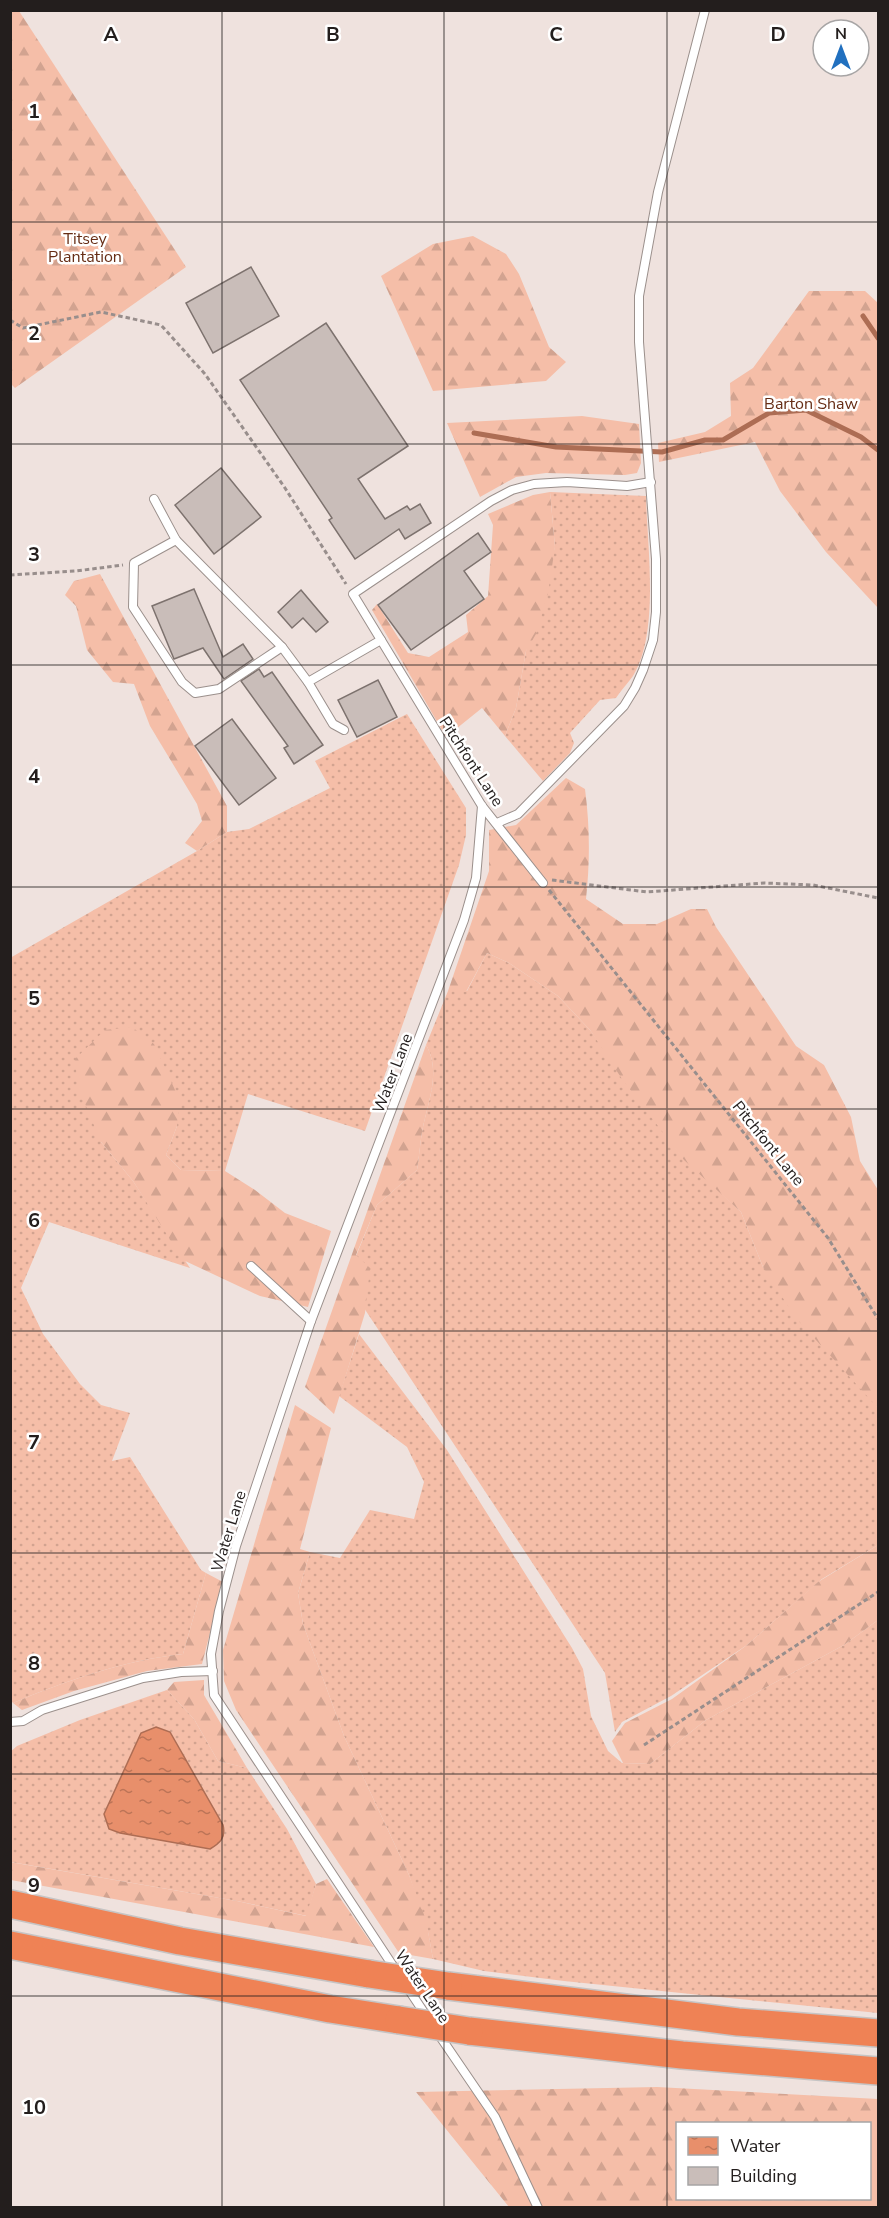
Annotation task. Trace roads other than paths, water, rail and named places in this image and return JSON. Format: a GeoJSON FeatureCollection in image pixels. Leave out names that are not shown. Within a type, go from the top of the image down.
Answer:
{"type":"FeatureCollection","features":[{"type":"Feature","properties":{"kind":"highway"},"geometry":{"type":"LineString","coordinates":[[10,1904],[180,1941],[448,1986],[726,2021],[879,2033]]}},
{"type":"Feature","properties":{"kind":"highway"},"geometry":{"type":"LineString","coordinates":[[10,1944],[309,2005],[469,2031],[682,2055],[879,2071]]}},
{"type":"Feature","properties":{"kind":"lane"},"geometry":{"type":"LineString","coordinates":[[497,823],[518,814],[624,706],[635,688],[653,640],[656,612],[656,560],[639,342],[639,296],[658,192],[705,10]]}},
{"type":"Feature","properties":{"kind":"lane","name":"Pitchfont Lane"},"geometry":{"type":"LineString","coordinates":[[543,883],[482,806],[353,594],[491,501],[512,490],[534,484],[567,482],[627,486],[651,482]]}},
{"type":"Feature","properties":{"kind":"lane"},"geometry":{"type":"LineString","coordinates":[[154,499],[176,540],[282,647],[308,682],[333,724],[344,730]]}},
{"type":"Feature","properties":{"kind":"lane"},"geometry":{"type":"LineString","coordinates":[[176,540],[134,563],[133,607],[149,636],[182,682],[195,693],[219,689],[282,647]]}},
{"type":"Feature","properties":{"kind":"lane"},"geometry":{"type":"LineString","coordinates":[[308,682],[381,640]]}},
{"type":"Feature","properties":{"kind":"lane","name":"Water Lane"},"geometry":{"type":"LineString","coordinates":[[482,806],[476,878],[464,920],[311,1322],[236,1546],[211,1654],[214,1695],[322,1861],[495,2117],[538,2208]]}},
{"type":"Feature","properties":{"kind":"lane"},"geometry":{"type":"LineString","coordinates":[[251,1266],[311,1322]]}},
{"type":"Feature","properties":{"kind":"lane"},"geometry":{"type":"LineString","coordinates":[[10,1722],[23,1721],[42,1710],[143,1678],[181,1672],[213,1671]]}},
{"type":"Feature","properties":{"kind":"water"},"geometry":{"type":"Polygon","coordinates":[[[156,1727],[170,1732],[223,1825],[224,1833],[221,1840],[210,1849],[109,1829],[104,1814],[141,1733],[156,1727]]]}},
{"type":"Feature","properties":{"kind":"waterway"},"geometry":{"type":"LineString","coordinates":[[863,316],[878,338]]}},
{"type":"Feature","properties":{"kind":"waterway"},"geometry":{"type":"LineString","coordinates":[[474,433],[556,447],[662,452],[705,440],[723,440],[769,413],[806,410],[861,437],[878,450]]}},
{"type":"Feature","properties":{"kind":"park label","name":"Titsey Plantation"},"geometry":{"type":"Point","coordinates":[85,247]}},
{"type":"Feature","properties":{"kind":"park label","name":"Barton Shaw"},"geometry":{"type":"Point","coordinates":[811,403]}}]}
